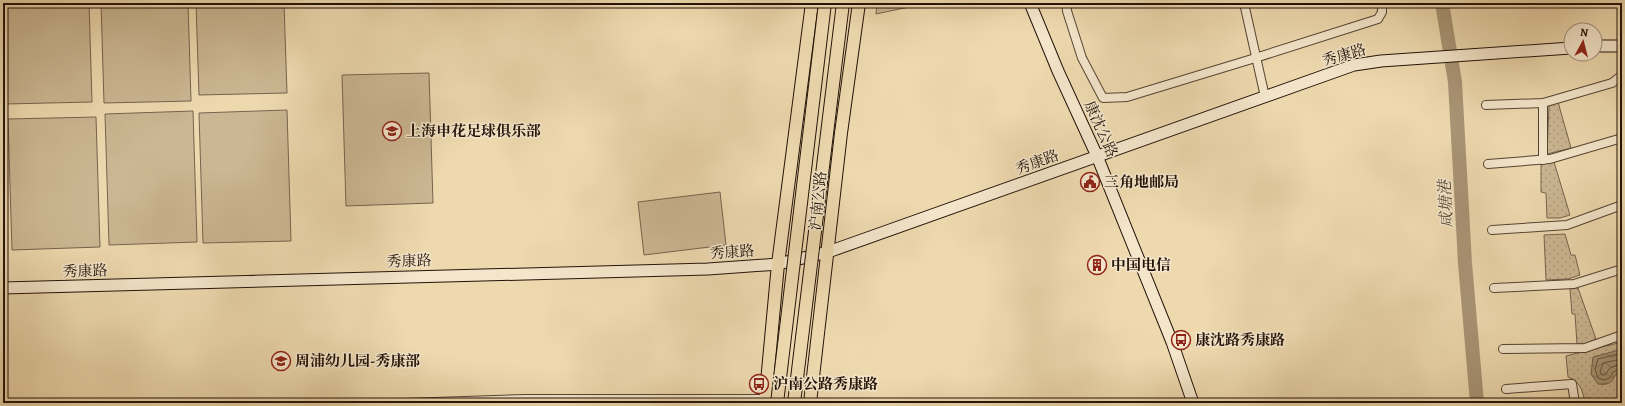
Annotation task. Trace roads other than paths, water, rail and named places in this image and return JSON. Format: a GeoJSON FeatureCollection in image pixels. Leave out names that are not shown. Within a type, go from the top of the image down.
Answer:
{"type":"FeatureCollection","features":[{"type":"Feature","properties":{"kind":"main road","name":"沪南公路"},"geometry":{"type":"LineString","coordinates":[[765,401],[778,264],[812,3]]}},
{"type":"Feature","properties":{"kind":"main road"},"geometry":{"type":"LineString","coordinates":[[777,403],[825,3]]}},
{"type":"Feature","properties":{"kind":"main road"},"geometry":{"type":"LineString","coordinates":[[794,403],[843,3]]}},
{"type":"Feature","properties":{"kind":"main road","name":"沪南公路"},"geometry":{"type":"LineString","coordinates":[[810,403],[841,133],[860,3]]}},
{"type":"Feature","properties":{"kind":"street","name":"康沈公路"},"geometry":{"type":"LineString","coordinates":[[1030,3],[1058,72],[1097,156],[1172,342],[1193,403]]}},
{"type":"Feature","properties":{"kind":"street"},"geometry":{"type":"LineString","coordinates":[[1066,3],[1067,11],[1082,58],[1103,98],[1127,97],[1378,19],[1382,12],[1382,3]]}},
{"type":"Feature","properties":{"kind":"street"},"geometry":{"type":"LineString","coordinates":[[1244,3],[1265,97]]}},
{"type":"Feature","properties":{"kind":"street"},"geometry":{"type":"LineString","coordinates":[[1603,46],[1622,46]]}},
{"type":"Feature","properties":{"kind":"street","name":"秀康路"},"geometry":{"type":"LineString","coordinates":[[3,288],[708,269],[778,264],[828,252],[1354,65],[1382,61],[1429,59],[1563,49]]}},
{"type":"Feature","properties":{"kind":"street"},"geometry":{"type":"LineString","coordinates":[[1486,105],[1543,103],[1612,82],[1621,76]]}},
{"type":"Feature","properties":{"kind":"street"},"geometry":{"type":"LineString","coordinates":[[1543,103],[1543,160]]}},
{"type":"Feature","properties":{"kind":"street"},"geometry":{"type":"LineString","coordinates":[[1488,164],[1543,160],[1622,138]]}},
{"type":"Feature","properties":{"kind":"street"},"geometry":{"type":"LineString","coordinates":[[1492,230],[1567,225],[1622,205]]}},
{"type":"Feature","properties":{"kind":"street"},"geometry":{"type":"LineString","coordinates":[[1494,288],[1574,284],[1622,269]]}},
{"type":"Feature","properties":{"kind":"street"},"geometry":{"type":"LineString","coordinates":[[1502,349],[1585,348],[1622,335]]}},
{"type":"Feature","properties":{"kind":"street"},"geometry":{"type":"LineString","coordinates":[[1506,389],[1572,384],[1575,403]]}},
{"type":"Feature","properties":{"kind":"street"},"geometry":{"type":"LineString","coordinates":[[404,403],[525,399],[765,401]]}},
{"type":"Feature","properties":{"kind":"water"},"geometry":{"type":"Polygon","coordinates":[[[1621,346],[1622,373],[1615,375],[1609,383],[1598,384],[1591,374],[1593,357],[1619,350],[1621,346]]]}},
{"type":"Feature","properties":{"kind":"waterway","name":"咸塘港"},"geometry":{"type":"LineString","coordinates":[[1442,3],[1455,82],[1465,263],[1477,403]]}},
{"type":"Feature","properties":{"kind":"place","name":"上海申花足球俱乐部"},"geometry":{"type":"Point","coordinates":[392,131]}},
{"type":"Feature","properties":{"kind":"place","name":"三角地邮局"},"geometry":{"type":"Point","coordinates":[1090,182]}},
{"type":"Feature","properties":{"kind":"place","name":"中国电信"},"geometry":{"type":"Point","coordinates":[1097,265]}},
{"type":"Feature","properties":{"kind":"place","name":"康沈路秀康路"},"geometry":{"type":"Point","coordinates":[1181,340]}},
{"type":"Feature","properties":{"kind":"place","name":"周浦幼儿园-秀康部"},"geometry":{"type":"Point","coordinates":[281,361]}},
{"type":"Feature","properties":{"kind":"place","name":"沪南公路秀康路"},"geometry":{"type":"Point","coordinates":[759,384]}}]}
